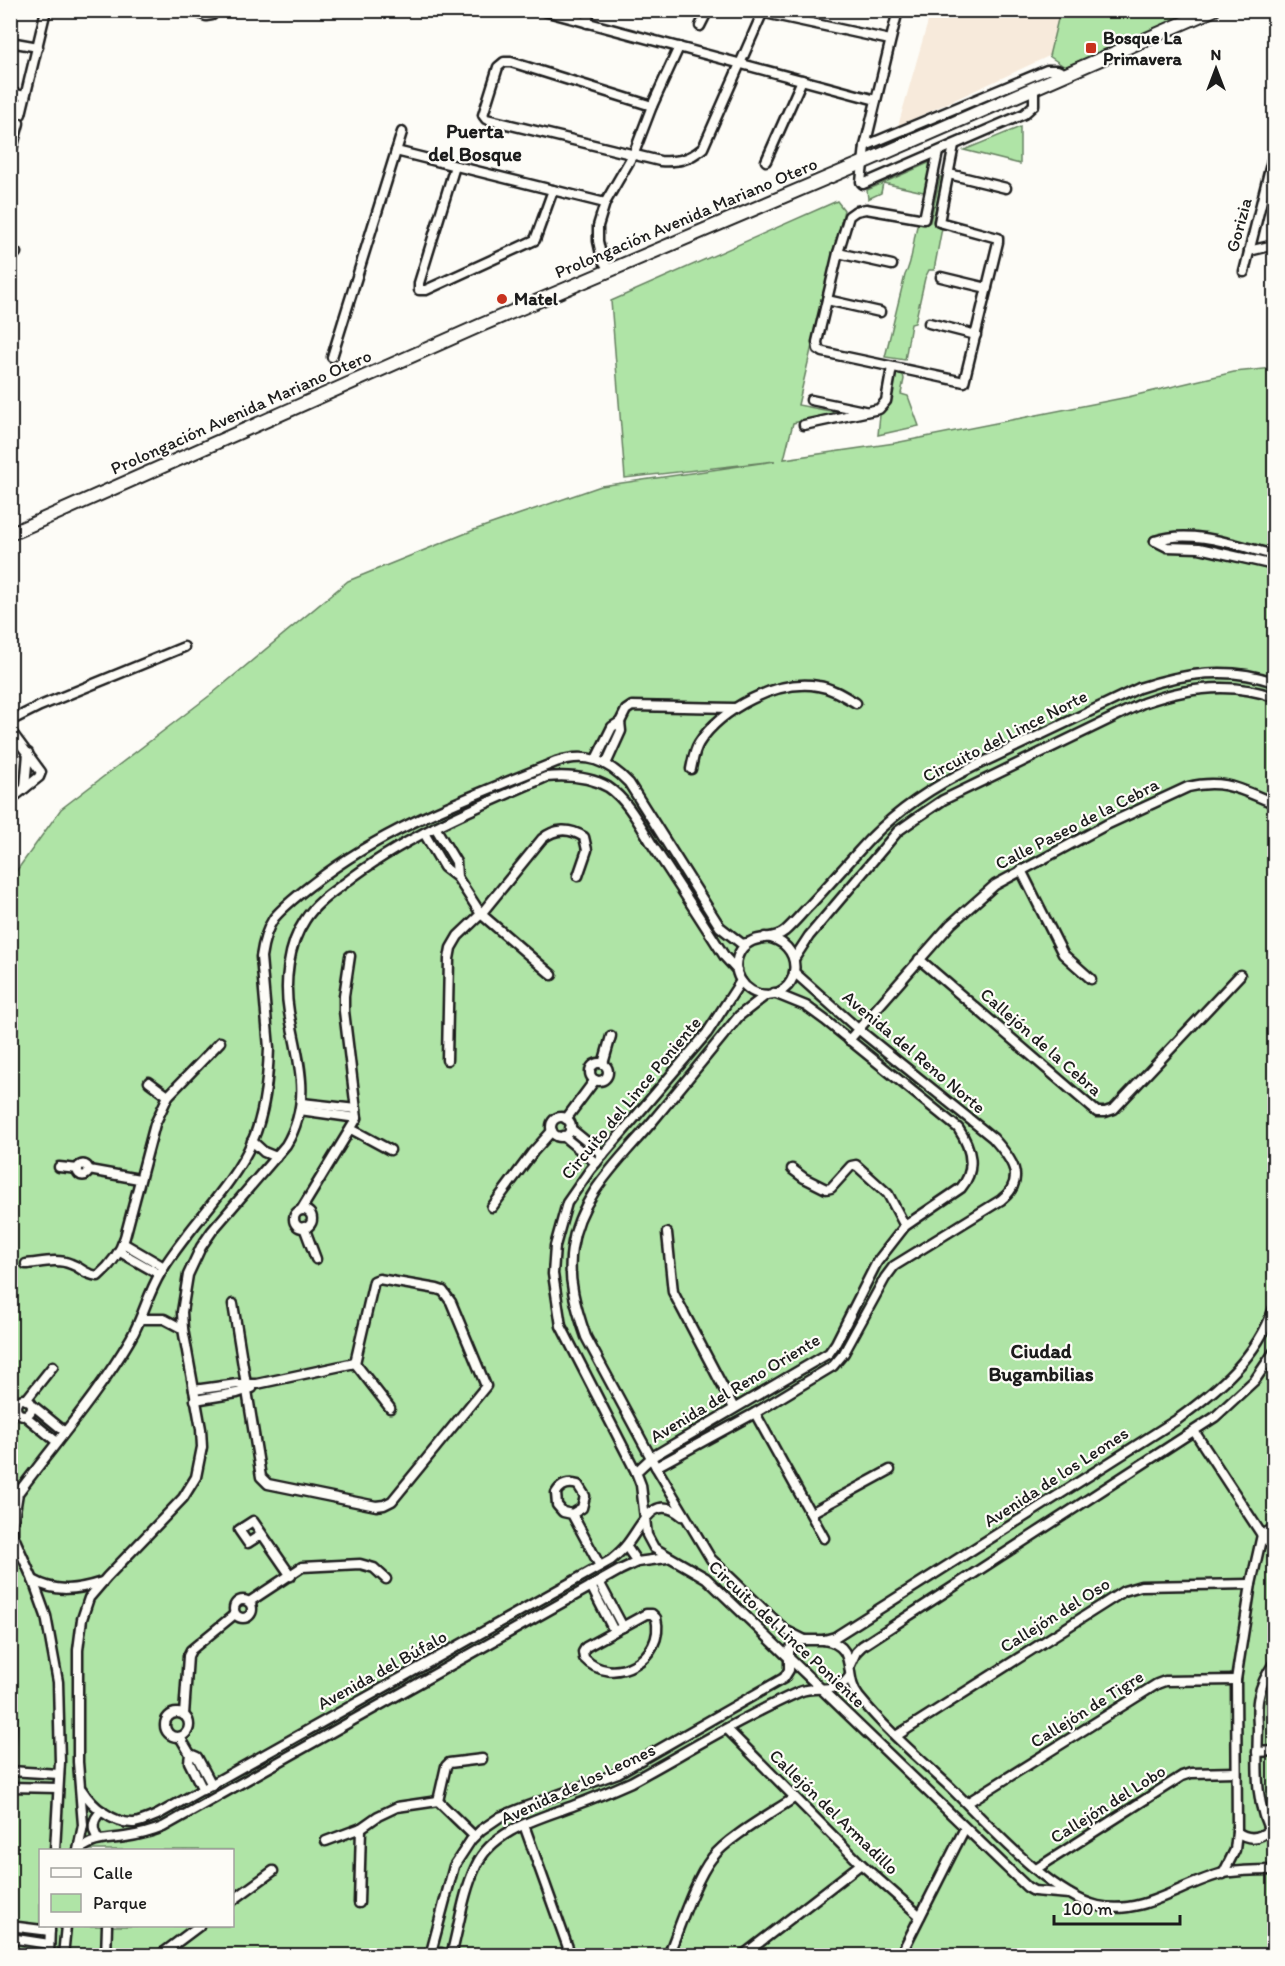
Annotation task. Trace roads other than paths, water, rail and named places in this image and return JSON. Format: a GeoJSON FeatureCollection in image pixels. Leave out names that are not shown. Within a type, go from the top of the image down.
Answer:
{"type":"FeatureCollection","features":[{"type":"Feature","properties":{"kind":"street"},"geometry":{"type":"LineString","coordinates":[[10,157],[46,10]]}},
{"type":"Feature","properties":{"kind":"street"},"geometry":{"type":"LineString","coordinates":[[191,10],[206,16],[213,13]]}},
{"type":"Feature","properties":{"kind":"street"},"geometry":{"type":"LineString","coordinates":[[540,10],[876,100]]}},
{"type":"Feature","properties":{"kind":"street"},"geometry":{"type":"LineString","coordinates":[[587,23],[590,10]]}},
{"type":"Feature","properties":{"kind":"street"},"geometry":{"type":"LineString","coordinates":[[898,10],[865,146],[861,182],[865,184],[1024,114],[1034,105],[1034,90]]}},
{"type":"Feature","properties":{"kind":"street","name":"Prolongación Avenida Mariano Otero"},"geometry":{"type":"LineString","coordinates":[[10,534],[479,326],[1034,90],[1213,10]]}},
{"type":"Feature","properties":{"kind":"street"},"geometry":{"type":"LineString","coordinates":[[700,26],[707,11]]}},
{"type":"Feature","properties":{"kind":"street"},"geometry":{"type":"LineString","coordinates":[[652,105],[511,62],[504,62],[498,67],[483,115],[486,119],[676,162],[694,156],[703,148],[761,16],[765,13],[890,40]]}},
{"type":"Feature","properties":{"kind":"street"},"geometry":{"type":"LineString","coordinates":[[10,42],[38,47]]}},
{"type":"Feature","properties":{"kind":"street"},"geometry":{"type":"LineString","coordinates":[[609,270],[602,259],[598,241],[598,226],[605,203],[634,153],[652,105],[679,47]]}},
{"type":"Feature","properties":{"kind":"street"},"geometry":{"type":"LineString","coordinates":[[865,146],[1047,70],[1057,70],[1066,74]]}},
{"type":"Feature","properties":{"kind":"street"},"geometry":{"type":"LineString","coordinates":[[766,161],[802,80]]}},
{"type":"Feature","properties":{"kind":"street"},"geometry":{"type":"LineString","coordinates":[[10,93],[25,96]]}},
{"type":"Feature","properties":{"kind":"street"},"geometry":{"type":"LineString","coordinates":[[332,357],[402,132]]}},
{"type":"Feature","properties":{"kind":"street"},"geometry":{"type":"LineString","coordinates":[[938,152],[924,219],[867,209],[856,211],[849,216],[817,342],[818,349],[823,352],[964,382],[998,238],[939,222],[954,145]]}},
{"type":"Feature","properties":{"kind":"street"},"geometry":{"type":"LineString","coordinates":[[396,151],[605,203]]}},
{"type":"Feature","properties":{"kind":"street","name":"Gorizia"},"geometry":{"type":"LineString","coordinates":[[1244,272],[1275,152]]}},
{"type":"Feature","properties":{"kind":"street"},"geometry":{"type":"LineString","coordinates":[[454,166],[419,283],[419,290],[426,290],[535,240],[553,190]]}},
{"type":"Feature","properties":{"kind":"street"},"geometry":{"type":"LineString","coordinates":[[949,174],[1006,188]]}},
{"type":"Feature","properties":{"kind":"street"},"geometry":{"type":"LineString","coordinates":[[1263,197],[1275,194]]}},
{"type":"Feature","properties":{"kind":"street"},"geometry":{"type":"LineString","coordinates":[[1249,251],[1275,245]]}},
{"type":"Feature","properties":{"kind":"street"},"geometry":{"type":"LineString","coordinates":[[838,253],[892,265]]}},
{"type":"Feature","properties":{"kind":"street"},"geometry":{"type":"LineString","coordinates":[[941,277],[987,288]]}},
{"type":"Feature","properties":{"kind":"street"},"geometry":{"type":"LineString","coordinates":[[827,300],[880,312]]}},
{"type":"Feature","properties":{"kind":"street"},"geometry":{"type":"LineString","coordinates":[[929,323],[976,334]]}},
{"type":"Feature","properties":{"kind":"street"},"geometry":{"type":"LineString","coordinates":[[804,425],[879,409],[886,401],[892,367]]}},
{"type":"Feature","properties":{"kind":"street"},"geometry":{"type":"LineString","coordinates":[[811,400],[871,412]]}},
{"type":"Feature","properties":{"kind":"street"},"geometry":{"type":"LineString","coordinates":[[1275,555],[1200,538],[1168,537],[1155,541],[1167,547],[1199,548],[1275,565]]}},
{"type":"Feature","properties":{"kind":"street"},"geometry":{"type":"LineString","coordinates":[[10,721],[40,706],[184,647]]}},
{"type":"Feature","properties":{"kind":"street","name":"Circuito del Lince Norte"},"geometry":{"type":"LineString","coordinates":[[765,937],[777,935],[786,930],[889,821],[959,774],[1139,688],[1166,679],[1199,673],[1234,672],[1275,682]]}},
{"type":"Feature","properties":{"kind":"street"},"geometry":{"type":"LineString","coordinates":[[596,759],[612,727],[620,722],[626,710],[632,706],[733,708],[778,688],[800,685],[828,689],[856,703]]}},
{"type":"Feature","properties":{"kind":"street","name":"Circuito del Lince Norte"},"geometry":{"type":"LineString","coordinates":[[794,959],[809,936],[898,831],[943,800],[1143,703],[1170,694],[1197,688],[1221,688],[1275,697]]}},
{"type":"Feature","properties":{"kind":"street"},"geometry":{"type":"LineString","coordinates":[[706,708],[713,727]]}},
{"type":"Feature","properties":{"kind":"street"},"geometry":{"type":"LineString","coordinates":[[691,769],[699,743],[733,708]]}},
{"type":"Feature","properties":{"kind":"street"},"geometry":{"type":"LineString","coordinates":[[606,764],[621,732],[620,722]]}},
{"type":"Feature","properties":{"kind":"street"},"geometry":{"type":"LineString","coordinates":[[10,730],[40,772],[39,777],[10,800]]}},
{"type":"Feature","properties":{"kind":"street"},"geometry":{"type":"LineString","coordinates":[[25,788],[28,753]]}},
{"type":"Feature","properties":{"kind":"street"},"geometry":{"type":"LineString","coordinates":[[55,1849],[60,1762],[58,1682],[46,1616],[12,1534],[14,1494],[109,1373],[141,1319],[162,1270],[237,1168],[252,1142],[267,1088],[270,1048],[261,957],[263,942],[275,918],[291,901],[334,867],[377,840],[430,814],[556,762],[577,757],[596,759],[621,774],[629,783],[720,927],[742,944],[765,937],[773,938],[786,945],[794,959],[794,972],[790,981],[783,989],[770,994],[749,989],[741,981],[737,970],[725,957],[637,820],[619,796],[608,787],[580,777],[566,775],[546,777],[424,833],[360,870],[324,898],[305,920],[294,942],[287,990],[301,1079],[301,1106],[293,1133],[276,1157],[201,1247],[188,1275],[182,1301],[183,1329],[202,1447],[196,1477],[191,1488],[89,1598],[82,1619],[78,1650],[78,1762],[83,1825],[79,1849]]}},
{"type":"Feature","properties":{"kind":"street","name":"Calle Paseo de la Cebra"},"geometry":{"type":"LineString","coordinates":[[849,1040],[951,924],[995,885],[1106,825],[1188,787],[1221,783],[1275,802]]}},
{"type":"Feature","properties":{"kind":"street"},"geometry":{"type":"LineString","coordinates":[[435,827],[456,862],[457,877]]}},
{"type":"Feature","properties":{"kind":"street"},"geometry":{"type":"LineString","coordinates":[[447,1059],[449,959],[451,948],[458,936],[481,914],[542,839],[552,832],[566,830],[584,837],[587,850],[578,876]]}},
{"type":"Feature","properties":{"kind":"street"},"geometry":{"type":"LineString","coordinates":[[424,833],[444,867],[457,877],[481,914],[552,975]]}},
{"type":"Feature","properties":{"kind":"street"},"geometry":{"type":"LineString","coordinates":[[1022,870],[1063,954],[1090,979]]}},
{"type":"Feature","properties":{"kind":"street"},"geometry":{"type":"LineString","coordinates":[[737,970],[738,955],[747,943]]}},
{"type":"Feature","properties":{"kind":"street"},"geometry":{"type":"LineString","coordinates":[[316,1259],[303,1227],[295,1220],[297,1213],[351,1129],[356,1113],[344,1011],[350,956]]}},
{"type":"Feature","properties":{"kind":"street","name":"Callejón de la Cebra"},"geometry":{"type":"LineString","coordinates":[[920,959],[1097,1112],[1114,1109],[1240,975]]}},
{"type":"Feature","properties":{"kind":"street","name":"Avenida del Reno Norte"},"geometry":{"type":"LineString","coordinates":[[794,972],[858,1029],[993,1138],[1011,1160]]}},
{"type":"Feature","properties":{"kind":"street","name":"Circuito del Lince Poniente"},"geometry":{"type":"LineString","coordinates":[[741,981],[712,1027],[596,1163],[567,1203],[555,1246],[553,1274],[561,1326],[636,1472],[641,1485],[647,1536],[654,1548],[706,1578],[1027,1887],[1034,1891],[1068,1894]]}},
{"type":"Feature","properties":{"kind":"street","name":"Avenida del Reno Norte"},"geometry":{"type":"LineString","coordinates":[[770,994],[806,1006],[958,1128]]}},
{"type":"Feature","properties":{"kind":"street","name":"Circuito del Lince Poniente"},"geometry":{"type":"LineString","coordinates":[[770,994],[739,1016],[602,1180],[582,1212],[572,1247],[571,1274],[575,1307],[586,1337],[656,1467],[711,1559],[773,1620],[785,1630],[805,1640]]}},
{"type":"Feature","properties":{"kind":"street"},"geometry":{"type":"LineString","coordinates":[[566,1119],[596,1080],[603,1080],[608,1074],[607,1067],[603,1064],[611,1036]]}},
{"type":"Feature","properties":{"kind":"street"},"geometry":{"type":"LineString","coordinates":[[26,1264],[57,1261],[72,1264],[87,1275],[98,1276],[106,1269],[121,1248],[155,1124],[168,1096],[220,1042]]}},
{"type":"Feature","properties":{"kind":"street"},"geometry":{"type":"LineString","coordinates":[[149,1082],[168,1096]]}},
{"type":"Feature","properties":{"kind":"street"},"geometry":{"type":"LineString","coordinates":[[301,1106],[356,1113]]}},
{"type":"Feature","properties":{"kind":"street"},"geometry":{"type":"LineString","coordinates":[[945,1118],[954,1107]]}},
{"type":"Feature","properties":{"kind":"street"},"geometry":{"type":"LineString","coordinates":[[492,1207],[533,1152],[552,1131],[555,1119],[566,1119],[570,1123],[568,1134],[563,1136]]}},
{"type":"Feature","properties":{"kind":"street"},"geometry":{"type":"LineString","coordinates":[[570,1128],[603,1155]]}},
{"type":"Feature","properties":{"kind":"street","name":"Avenida del Reno Oriente"},"geometry":{"type":"LineString","coordinates":[[636,1472],[652,1457],[829,1353],[877,1263],[905,1226],[967,1182],[971,1169],[969,1149],[958,1128]]}},
{"type":"Feature","properties":{"kind":"street"},"geometry":{"type":"LineString","coordinates":[[351,1129],[390,1150]]}},
{"type":"Feature","properties":{"kind":"street"},"geometry":{"type":"LineString","coordinates":[[552,1131],[555,1135],[563,1136],[596,1163]]}},
{"type":"Feature","properties":{"kind":"street"},"geometry":{"type":"LineString","coordinates":[[252,1142],[264,1152],[276,1157]]}},
{"type":"Feature","properties":{"kind":"street","name":"Avenida del Reno Oriente"},"geometry":{"type":"LineString","coordinates":[[656,1467],[755,1413],[827,1370],[838,1360],[894,1266],[1010,1193],[1015,1185],[1011,1160]]}},
{"type":"Feature","properties":{"kind":"street"},"geometry":{"type":"LineString","coordinates":[[792,1169],[826,1189],[831,1188],[851,1166],[856,1165],[888,1194],[905,1226]]}},
{"type":"Feature","properties":{"kind":"street"},"geometry":{"type":"LineString","coordinates":[[59,1167],[78,1170],[83,1176],[88,1170],[139,1179]]}},
{"type":"Feature","properties":{"kind":"street"},"geometry":{"type":"LineString","coordinates":[[667,1233],[673,1292],[734,1408]]}},
{"type":"Feature","properties":{"kind":"street"},"geometry":{"type":"LineString","coordinates":[[121,1248],[162,1270]]}},
{"type":"Feature","properties":{"kind":"street"},"geometry":{"type":"LineString","coordinates":[[233,1304],[261,1476],[264,1482],[376,1506],[384,1505],[392,1501],[486,1386],[451,1302],[442,1292],[432,1287],[379,1279],[374,1281],[355,1363]]}},
{"type":"Feature","properties":{"kind":"street","name":"Avenida de los Leones"},"geometry":{"type":"LineString","coordinates":[[824,1640],[845,1631],[1179,1419],[1210,1396],[1235,1372],[1267,1329],[1275,1308]]}},
{"type":"Feature","properties":{"kind":"street"},"geometry":{"type":"LineString","coordinates":[[141,1319],[164,1319],[183,1329]]}},
{"type":"Feature","properties":{"kind":"street","name":"Avenida de los Leones"},"geometry":{"type":"LineString","coordinates":[[850,1665],[856,1652],[862,1646],[1215,1417],[1255,1380],[1275,1352]]}},
{"type":"Feature","properties":{"kind":"street"},"geometry":{"type":"LineString","coordinates":[[195,1400],[355,1363]]}},
{"type":"Feature","properties":{"kind":"street"},"geometry":{"type":"LineString","coordinates":[[355,1363],[390,1408]]}},
{"type":"Feature","properties":{"kind":"street"},"geometry":{"type":"LineString","coordinates":[[17,1414],[30,1411],[28,1402],[53,1366]]}},
{"type":"Feature","properties":{"kind":"street"},"geometry":{"type":"LineString","coordinates":[[194,1390],[248,1387]]}},
{"type":"Feature","properties":{"kind":"street"},"geometry":{"type":"LineString","coordinates":[[17,1414],[19,1401],[28,1402],[64,1431]]}},
{"type":"Feature","properties":{"kind":"street"},"geometry":{"type":"LineString","coordinates":[[755,1413],[824,1538]]}},
{"type":"Feature","properties":{"kind":"street"},"geometry":{"type":"LineString","coordinates":[[17,1414],[57,1442]]}},
{"type":"Feature","properties":{"kind":"street"},"geometry":{"type":"LineString","coordinates":[[1194,1431],[1262,1535],[1275,1548]]}},
{"type":"Feature","properties":{"kind":"street"},"geometry":{"type":"LineString","coordinates":[[812,1513],[891,1470]]}},
{"type":"Feature","properties":{"kind":"street"},"geometry":{"type":"LineString","coordinates":[[645,1517],[652,1511],[667,1508],[676,1511],[687,1521]]}},
{"type":"Feature","properties":{"kind":"street"},"geometry":{"type":"LineString","coordinates":[[572,1514],[600,1566]]}},
{"type":"Feature","properties":{"kind":"street","name":"Avenida del Búfalo"},"geometry":{"type":"LineString","coordinates":[[81,1789],[88,1800],[122,1822],[135,1823],[157,1815],[611,1560],[626,1546],[645,1517]]}},
{"type":"Feature","properties":{"kind":"street"},"geometry":{"type":"LineString","coordinates":[[1223,1874],[1235,1850],[1237,1832],[1236,1680],[1251,1584],[1262,1535],[1275,1528]]}},
{"type":"Feature","properties":{"kind":"street"},"geometry":{"type":"LineString","coordinates":[[262,1534],[291,1576]]}},
{"type":"Feature","properties":{"kind":"street"},"geometry":{"type":"LineString","coordinates":[[626,1546],[637,1562]]}},
{"type":"Feature","properties":{"kind":"street","name":"Avenida del Búfalo"},"geometry":{"type":"LineString","coordinates":[[81,1849],[88,1843],[99,1840],[147,1833],[163,1827],[595,1584],[637,1562],[669,1558]]}},
{"type":"Feature","properties":{"kind":"street"},"geometry":{"type":"LineString","coordinates":[[183,1715],[188,1656],[191,1650],[235,1614],[242,1618],[250,1614],[252,1605],[249,1602],[302,1567],[360,1564],[374,1568],[386,1580]]}},
{"type":"Feature","properties":{"kind":"street"},"geometry":{"type":"LineString","coordinates":[[33,1580],[51,1588],[62,1589],[74,1589],[102,1582]]}},
{"type":"Feature","properties":{"kind":"street"},"geometry":{"type":"LineString","coordinates":[[595,1584],[619,1629]]}},
{"type":"Feature","properties":{"kind":"street","name":"Callejón del Oso"},"geometry":{"type":"LineString","coordinates":[[896,1736],[1124,1591],[1141,1586],[1251,1584]]}},
{"type":"Feature","properties":{"kind":"street"},"geometry":{"type":"LineString","coordinates":[[646,1614],[654,1616],[658,1632],[655,1645],[647,1656],[633,1666],[618,1670],[604,1670],[592,1666],[584,1658],[584,1649],[619,1629],[646,1614]]}},
{"type":"Feature","properties":{"kind":"street"},"geometry":{"type":"LineString","coordinates":[[805,1640],[824,1640]]}},
{"type":"Feature","properties":{"kind":"street","name":"Avenida de los Leones"},"geometry":{"type":"LineString","coordinates":[[431,1956],[450,1876],[459,1856],[474,1836],[490,1823],[522,1808],[618,1773],[784,1678],[789,1670],[788,1656],[793,1644],[805,1640]]}},
{"type":"Feature","properties":{"kind":"street","name":"Circuito del Lince Poniente"},"geometry":{"type":"LineString","coordinates":[[824,1640],[841,1648],[850,1665]]}},
{"type":"Feature","properties":{"kind":"street"},"geometry":{"type":"LineString","coordinates":[[1237,1832],[1254,1838],[1272,1834],[1259,1797],[1257,1752],[1258,1697],[1275,1663]]}},
{"type":"Feature","properties":{"kind":"street"},"geometry":{"type":"LineString","coordinates":[[849,1677],[850,1665]]}},
{"type":"Feature","properties":{"kind":"street","name":"Circuito del Lince Poniente"},"geometry":{"type":"LineString","coordinates":[[849,1677],[857,1696],[896,1736],[1036,1869],[1068,1894]]}},
{"type":"Feature","properties":{"kind":"street","name":"Avenida de los Leones"},"geometry":{"type":"LineString","coordinates":[[451,1956],[476,1866],[486,1850],[500,1838],[524,1825],[604,1794],[801,1691],[830,1690],[839,1687],[849,1677]]}},
{"type":"Feature","properties":{"kind":"street"},"geometry":{"type":"LineString","coordinates":[[402,1678],[408,1688]]}},
{"type":"Feature","properties":{"kind":"street","name":"Callejón de Tigre"},"geometry":{"type":"LineString","coordinates":[[967,1803],[1157,1684],[1165,1681],[1236,1680]]}},
{"type":"Feature","properties":{"kind":"street"},"geometry":{"type":"LineString","coordinates":[[10,1701],[12,1717],[10,1757]]}},
{"type":"Feature","properties":{"kind":"street"},"geometry":{"type":"LineString","coordinates":[[180,1737],[187,1733],[189,1728],[187,1719],[178,1713],[170,1716],[165,1725],[169,1734],[180,1737],[190,1754],[197,1757],[212,1785]]}},
{"type":"Feature","properties":{"kind":"street","name":"Callejón del Armadillo"},"geometry":{"type":"LineString","coordinates":[[728,1729],[861,1864],[920,1916]]}},
{"type":"Feature","properties":{"kind":"street"},"geometry":{"type":"LineString","coordinates":[[1257,1752],[1275,1751]]}},
{"type":"Feature","properties":{"kind":"street"},"geometry":{"type":"LineString","coordinates":[[190,1754],[189,1762],[203,1790]]}},
{"type":"Feature","properties":{"kind":"street"},"geometry":{"type":"LineString","coordinates":[[60,1762],[69,1759],[78,1762]]}},
{"type":"Feature","properties":{"kind":"street"},"geometry":{"type":"LineString","coordinates":[[438,1801],[446,1766],[449,1763],[482,1759]]}},
{"type":"Feature","properties":{"kind":"street"},"geometry":{"type":"LineString","coordinates":[[10,1771],[59,1774]]}},
{"type":"Feature","properties":{"kind":"street","name":"Callejón del Lobo"},"geometry":{"type":"LineString","coordinates":[[1036,1869],[1182,1776],[1191,1773],[1236,1772]]}},
{"type":"Feature","properties":{"kind":"street"},"geometry":{"type":"LineString","coordinates":[[10,1787],[58,1788]]}},
{"type":"Feature","properties":{"kind":"street"},"geometry":{"type":"LineString","coordinates":[[668,1956],[701,1876],[712,1858],[726,1845],[794,1798]]}},
{"type":"Feature","properties":{"kind":"street"},"geometry":{"type":"LineString","coordinates":[[326,1840],[361,1828],[397,1807],[438,1801]]}},
{"type":"Feature","properties":{"kind":"street"},"geometry":{"type":"LineString","coordinates":[[438,1801],[474,1836]]}},
{"type":"Feature","properties":{"kind":"street"},"geometry":{"type":"LineString","coordinates":[[99,1840],[94,1833],[93,1824],[96,1816],[102,1811]]}},
{"type":"Feature","properties":{"kind":"street"},"geometry":{"type":"LineString","coordinates":[[490,1823],[492,1835],[500,1838]]}},
{"type":"Feature","properties":{"kind":"street"},"geometry":{"type":"LineString","coordinates":[[524,1825],[572,1956]]}},
{"type":"Feature","properties":{"kind":"street"},"geometry":{"type":"LineString","coordinates":[[359,1903],[361,1828]]}},
{"type":"Feature","properties":{"kind":"street"},"geometry":{"type":"LineString","coordinates":[[900,1956],[965,1828]]}},
{"type":"Feature","properties":{"kind":"street"},"geometry":{"type":"LineString","coordinates":[[742,1956],[861,1864]]}},
{"type":"Feature","properties":{"kind":"street"},"geometry":{"type":"LineString","coordinates":[[234,1899],[273,1870]]}},
{"type":"Feature","properties":{"kind":"street"},"geometry":{"type":"LineString","coordinates":[[1068,1894],[1099,1906],[1131,1907],[1223,1874],[1275,1870]]}},
{"type":"Feature","properties":{"kind":"street"},"geometry":{"type":"LineString","coordinates":[[10,1926],[50,1928],[49,1956]]}},
{"type":"Feature","properties":{"kind":"street"},"geometry":{"type":"LineString","coordinates":[[63,1956],[66,1927]]}},
{"type":"Feature","properties":{"kind":"street"},"geometry":{"type":"LineString","coordinates":[[106,1956],[107,1927]]}},
{"type":"Feature","properties":{"kind":"street"},"geometry":{"type":"LineString","coordinates":[[159,1956],[198,1927]]}},
{"type":"Feature","properties":{"kind":"street"},"geometry":{"type":"LineString","coordinates":[[10,1938],[49,1944]]}},
{"type":"Feature","properties":{"kind":"street"},"geometry":{"type":"LineString","coordinates":[[431,1956],[441,1953],[446,1956]]}},
{"type":"Feature","properties":{"kind":"place","name":"Bosque La Primavera"},"geometry":{"type":"Point","coordinates":[1091,48]}},
{"type":"Feature","properties":{"kind":"place","name":"Matel"},"geometry":{"type":"Point","coordinates":[502,299]}},
{"type":"Feature","properties":{"kind":"district","name":"Puerta del Bosque"},"geometry":{"type":"Point","coordinates":[475,142]}},
{"type":"Feature","properties":{"kind":"district","name":"Ciudad Bugambilias"},"geometry":{"type":"Point","coordinates":[1041,1362]}}]}
